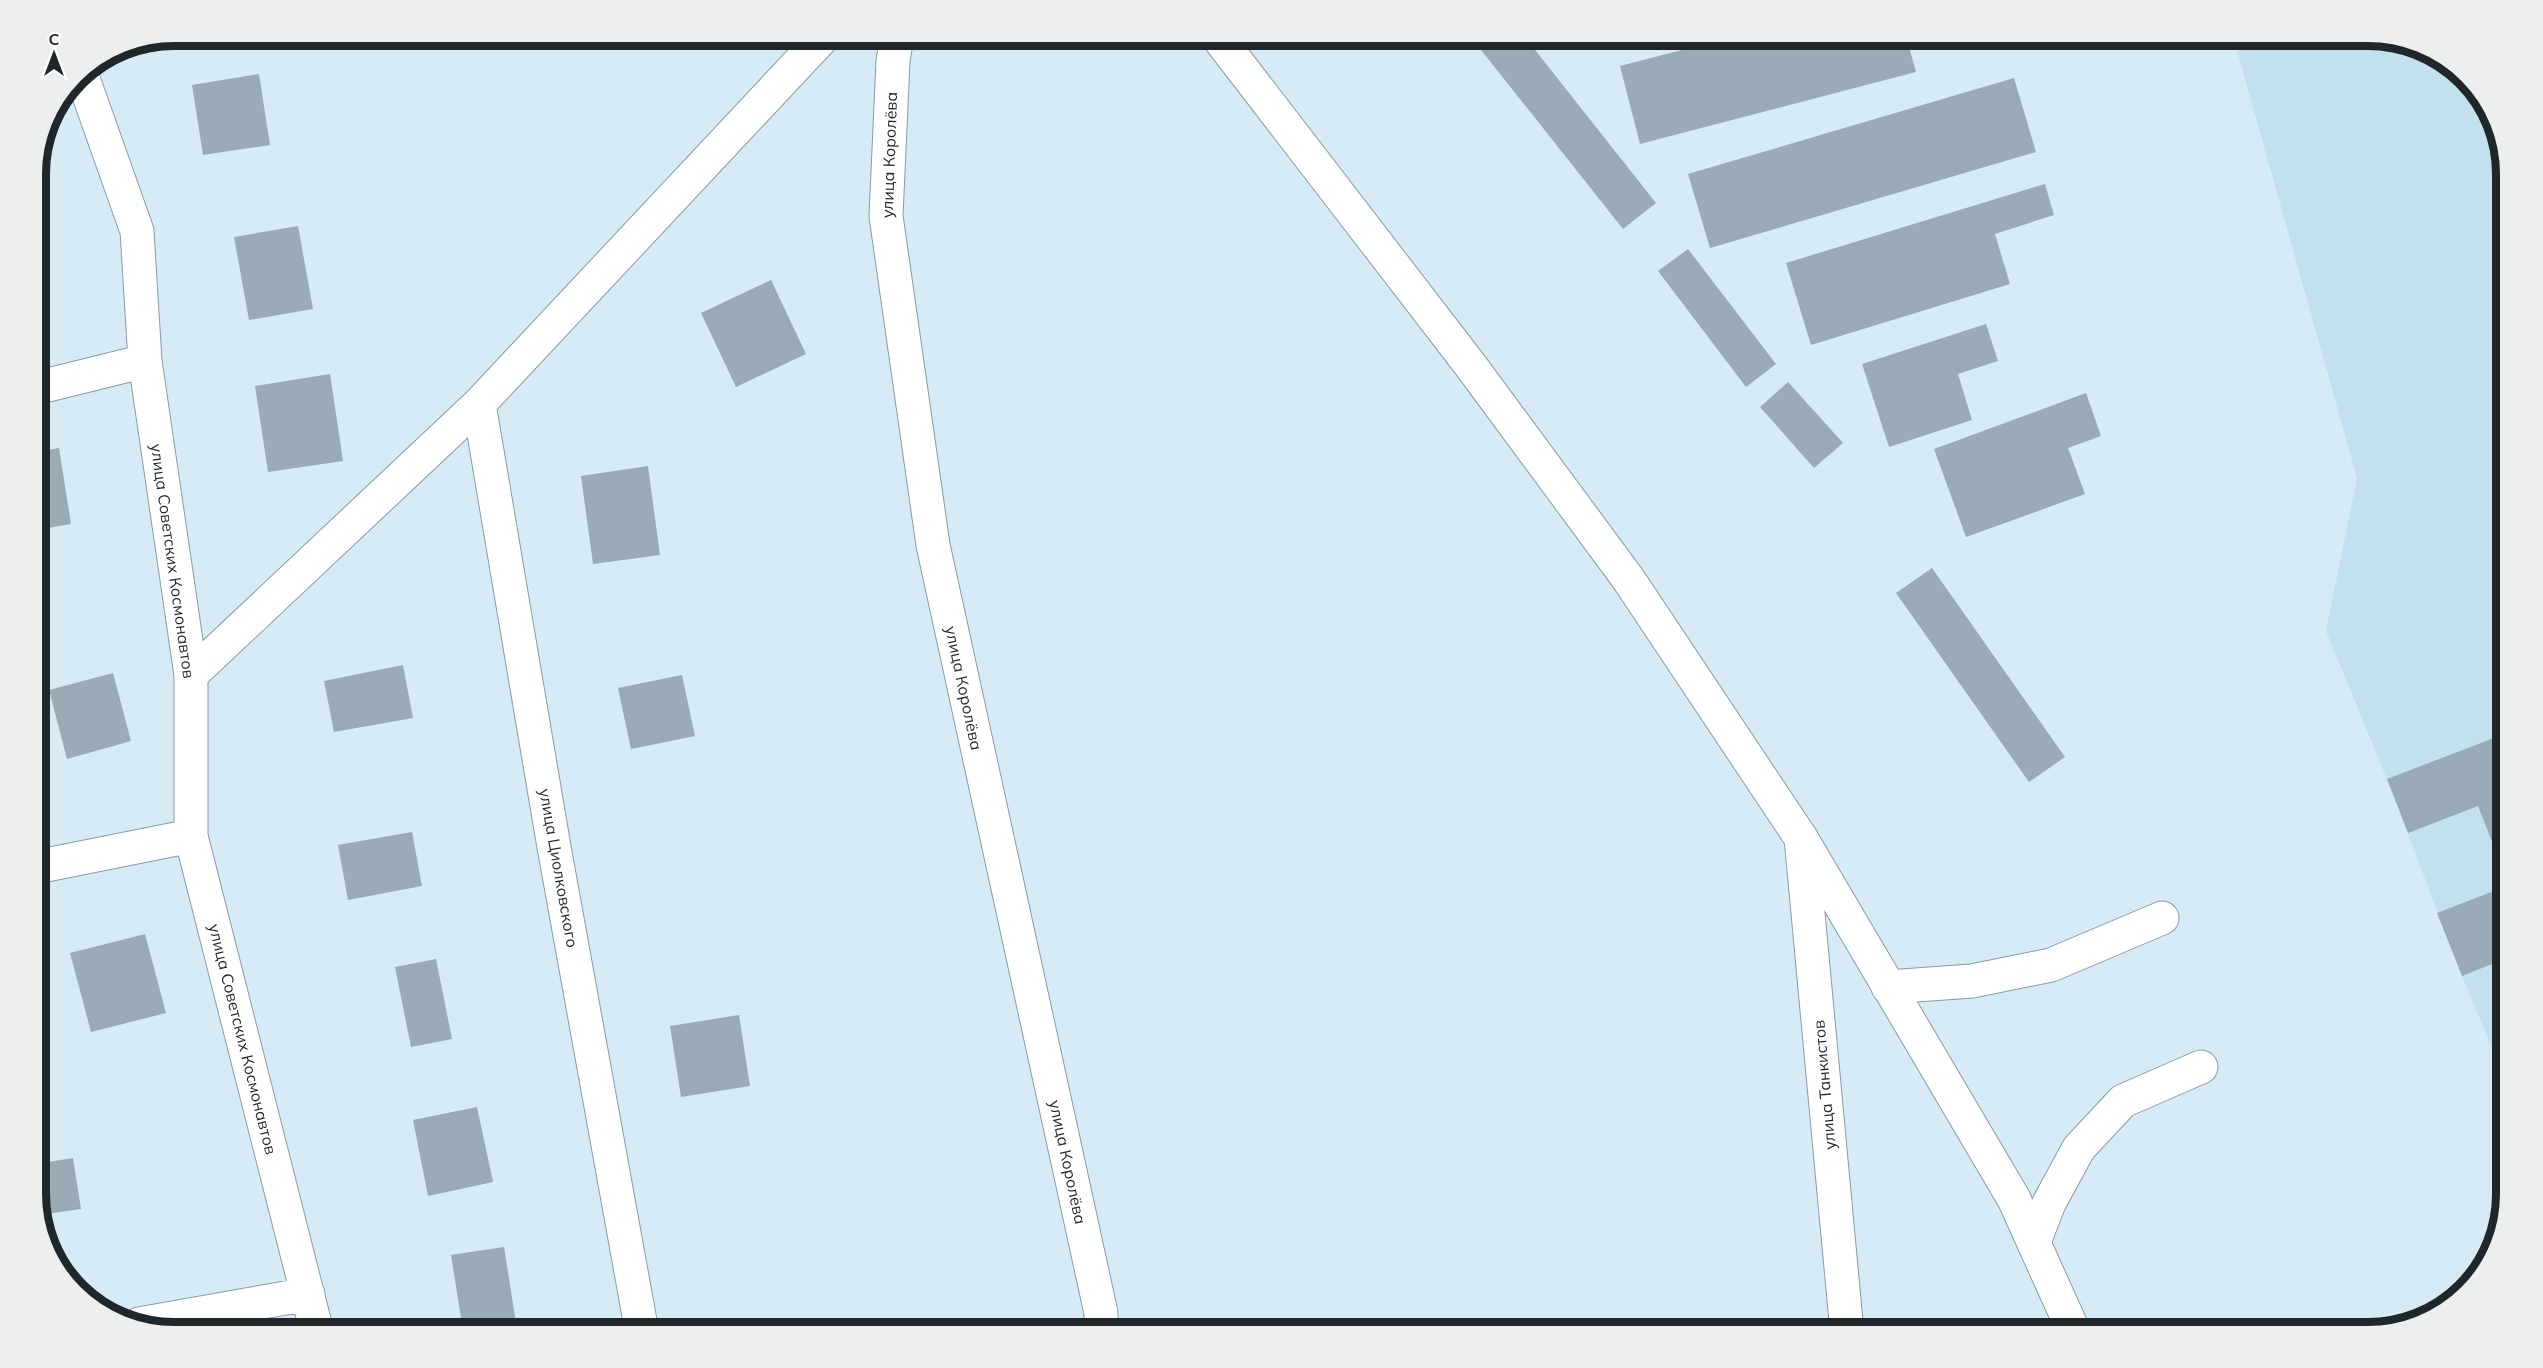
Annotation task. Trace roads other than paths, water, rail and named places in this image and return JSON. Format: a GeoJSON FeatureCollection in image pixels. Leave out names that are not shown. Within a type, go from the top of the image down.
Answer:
{"type":"FeatureCollection","features":[{"type":"Feature","properties":{"kind":"street"},"geometry":{"type":"LineString","coordinates":[[190,675],[480,404],[815,46]]}},
{"type":"Feature","properties":{"kind":"street","name":"улица Королёва"},"geometry":{"type":"LineString","coordinates":[[895,46],[886,216],[933,545],[1101,1313],[1101,1322]]}},
{"type":"Feature","properties":{"kind":"street"},"geometry":{"type":"LineString","coordinates":[[1225,46],[1471,366],[1629,580],[1801,838],[2014,1199],[2070,1322]]}},
{"type":"Feature","properties":{"kind":"street","name":"улица Советских Космонавтов"},"geometry":{"type":"LineString","coordinates":[[85,83],[137,231],[145,361],[190,675],[191,836],[315,1322]]}},
{"type":"Feature","properties":{"kind":"street"},"geometry":{"type":"LineString","coordinates":[[47,385],[145,361]]}},
{"type":"Feature","properties":{"kind":"street","name":"улица Циолковского"},"geometry":{"type":"LineString","coordinates":[[480,404],[554,848],[640,1322]]}},
{"type":"Feature","properties":{"kind":"street"},"geometry":{"type":"LineString","coordinates":[[47,865],[191,836]]}},
{"type":"Feature","properties":{"kind":"street","name":"улица Танкистов"},"geometry":{"type":"LineString","coordinates":[[1801,838],[1846,1322]]}},
{"type":"Feature","properties":{"kind":"street"},"geometry":{"type":"LineString","coordinates":[[1888,987],[1972,981],[2051,965],[2162,918]]}},
{"type":"Feature","properties":{"kind":"street"},"geometry":{"type":"LineString","coordinates":[[2034,1242],[2049,1203],[2079,1148],[2123,1101],[2201,1066]]}},
{"type":"Feature","properties":{"kind":"street"},"geometry":{"type":"LineString","coordinates":[[160,1320],[308,1294]]}}]}
